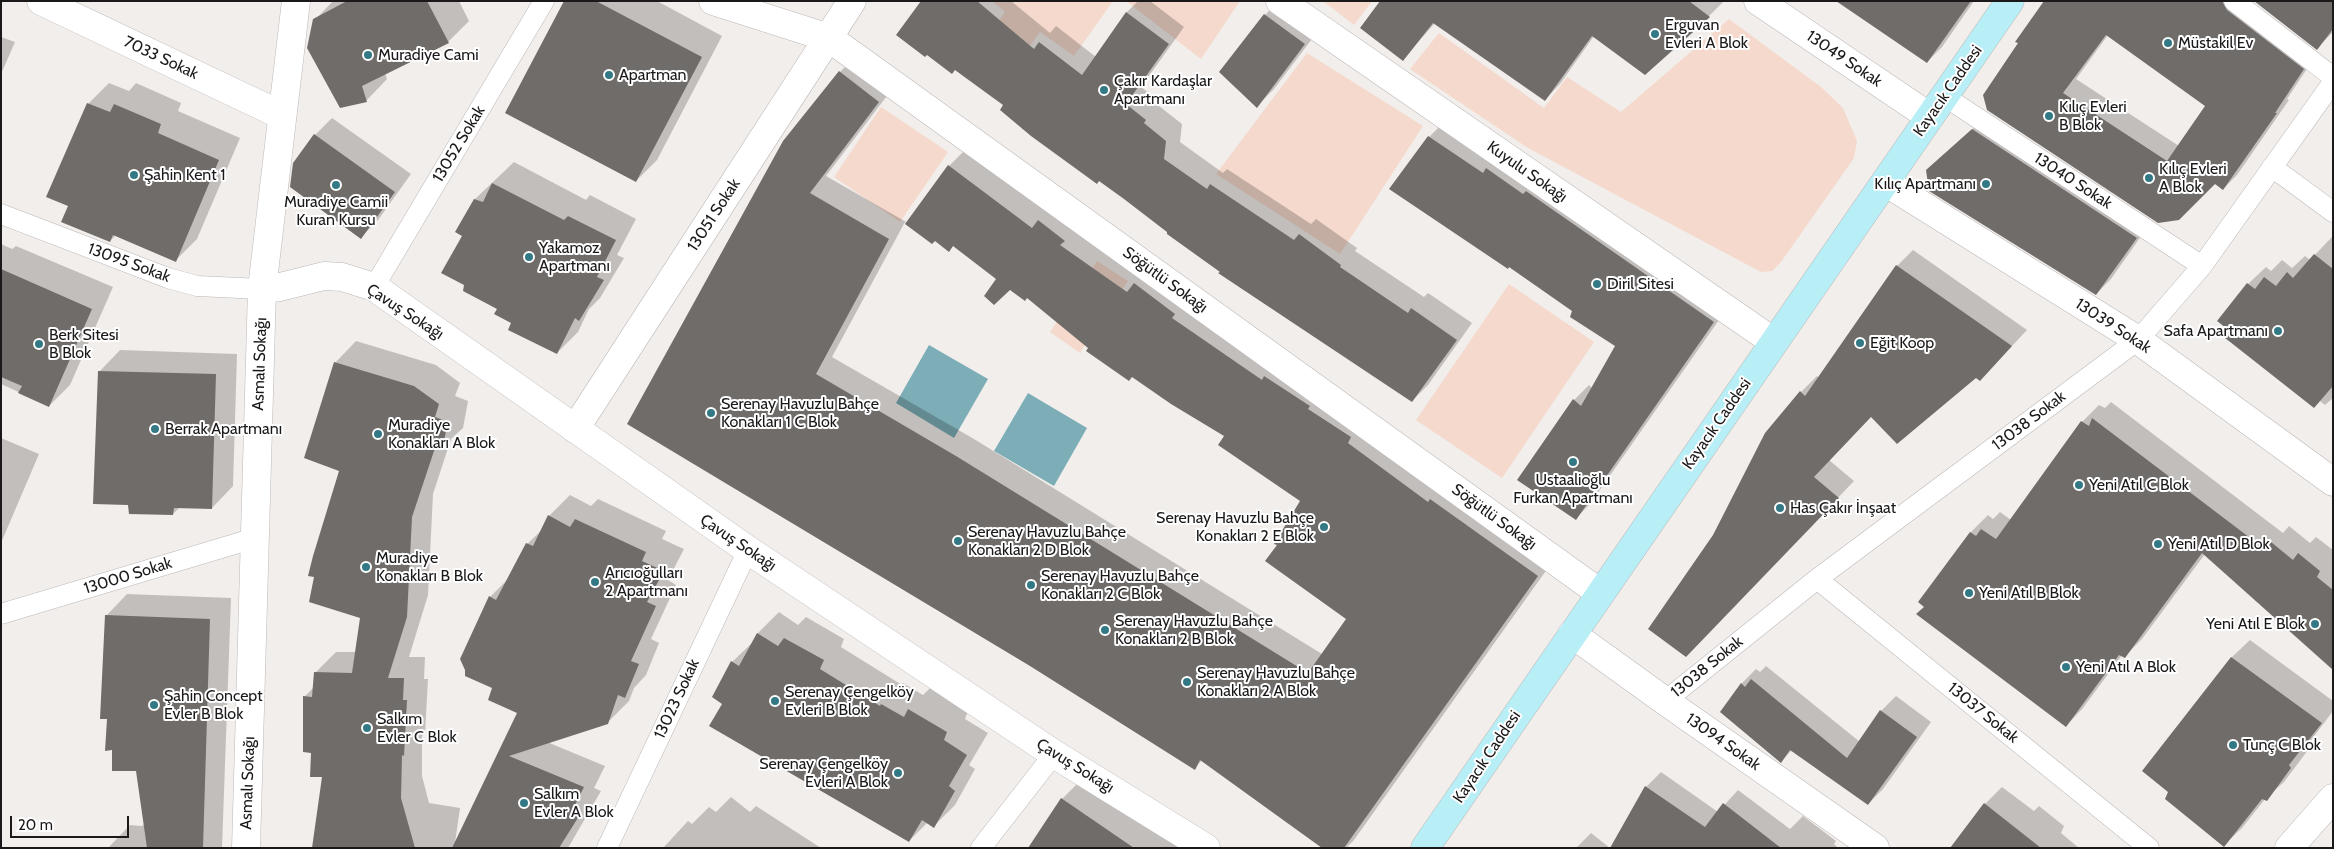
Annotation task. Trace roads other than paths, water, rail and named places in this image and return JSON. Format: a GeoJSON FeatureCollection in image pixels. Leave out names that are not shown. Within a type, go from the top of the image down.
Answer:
{"type":"FeatureCollection","features":[{"type":"Feature","properties":{"kind":"main road","name":"Kayacık Caddesi"},"geometry":{"type":"LineString","coordinates":[[1425,848],[2010,1]]}},
{"type":"Feature","properties":{"kind":"street","name":"7033 Sokak"},"geometry":{"type":"LineString","coordinates":[[42,1],[281,115]]}},
{"type":"Feature","properties":{"kind":"street","name":"Asmalı Sokağı"},"geometry":{"type":"LineString","coordinates":[[246,848],[262,289],[281,115],[296,1]]}},
{"type":"Feature","properties":{"kind":"street","name":"Söğütlü Sokağı"},"geometry":{"type":"LineString","coordinates":[[714,1],[829,38],[1600,593]]}},
{"type":"Feature","properties":{"kind":"street","name":"13051 Sokak"},"geometry":{"type":"LineString","coordinates":[[575,429],[852,1]]}},
{"type":"Feature","properties":{"kind":"street","name":"Kuyulu Sokağı"},"geometry":{"type":"LineString","coordinates":[[1280,1],[1774,342]]}},
{"type":"Feature","properties":{"kind":"street","name":"13049 Sokak"},"geometry":{"type":"LineString","coordinates":[[1758,1],[1937,106]]}},
{"type":"Feature","properties":{"kind":"street","name":"13039 Sokak"},"geometry":{"type":"LineString","coordinates":[[1885,182],[2138,340],[2333,482]]}},
{"type":"Feature","properties":{"kind":"street","name":"Çavuş Sokağı"},"geometry":{"type":"LineString","coordinates":[[262,289],[280,287],[324,276],[342,278],[374,287],[748,550],[1054,754],[1206,848]]}},
{"type":"Feature","properties":{"kind":"street","name":"13094 Sokak"},"geometry":{"type":"LineString","coordinates":[[1572,634],[1875,848]]}},
{"type":"Feature","properties":{"kind":"street"},"geometry":{"type":"LineString","coordinates":[[2289,848],[2333,798]]}},
{"type":"Feature","properties":{"kind":"lane","name":"13052 Sokak"},"geometry":{"type":"LineString","coordinates":[[374,287],[544,1]]}},
{"type":"Feature","properties":{"kind":"lane"},"geometry":{"type":"LineString","coordinates":[[2234,1],[2333,77]]}},
{"type":"Feature","properties":{"kind":"lane","name":"13038 Sokak"},"geometry":{"type":"LineString","coordinates":[[1665,701],[1817,579],[2138,340],[2202,266],[2333,82]]}},
{"type":"Feature","properties":{"kind":"lane","name":"13040 Sokak"},"geometry":{"type":"LineString","coordinates":[[1937,106],[2202,266]]}},
{"type":"Feature","properties":{"kind":"lane"},"geometry":{"type":"LineString","coordinates":[[2272,167],[2333,212]]}},
{"type":"Feature","properties":{"kind":"lane","name":"13095 Sokak"},"geometry":{"type":"LineString","coordinates":[[1,214],[168,278],[197,286],[262,289]]}},
{"type":"Feature","properties":{"kind":"lane","name":"13000 Sokak"},"geometry":{"type":"LineString","coordinates":[[1,614],[255,538]]}},
{"type":"Feature","properties":{"kind":"lane","name":"13023 Sokak"},"geometry":{"type":"LineString","coordinates":[[607,848],[748,550]]}},
{"type":"Feature","properties":{"kind":"lane","name":"13037 Sokak"},"geometry":{"type":"LineString","coordinates":[[1817,579],[2149,848]]}},
{"type":"Feature","properties":{"kind":"lane"},"geometry":{"type":"LineString","coordinates":[[981,848],[1054,754]]}},
{"type":"Feature","properties":{"kind":"water"},"geometry":{"type":"Polygon","coordinates":[[[929,345],[988,379],[954,438],[896,403],[929,345]]]}},
{"type":"Feature","properties":{"kind":"water"},"geometry":{"type":"Polygon","coordinates":[[[1028,393],[1087,428],[1054,486],[994,451],[1028,393]]]}},
{"type":"Feature","properties":{"kind":"place","name":"Erguvan Evleri A Blok"},"geometry":{"type":"Point","coordinates":[1655,34]}},
{"type":"Feature","properties":{"kind":"place","name":"Müstakil Ev"},"geometry":{"type":"Point","coordinates":[2168,43]}},
{"type":"Feature","properties":{"kind":"place","name":"Muradiye Cami"},"geometry":{"type":"Point","coordinates":[368,55]}},
{"type":"Feature","properties":{"kind":"place","name":"Apartman"},"geometry":{"type":"Point","coordinates":[609,75]}},
{"type":"Feature","properties":{"kind":"place","name":"Çakır Kardaşlar Apartmanı"},"geometry":{"type":"Point","coordinates":[1104,90]}},
{"type":"Feature","properties":{"kind":"place","name":"Kılıç Evleri B Blok"},"geometry":{"type":"Point","coordinates":[2049,116]}},
{"type":"Feature","properties":{"kind":"place","name":"Şahin Kent 1"},"geometry":{"type":"Point","coordinates":[134,175]}},
{"type":"Feature","properties":{"kind":"place","name":"Kılıç Evleri A Blok"},"geometry":{"type":"Point","coordinates":[2149,178]}},
{"type":"Feature","properties":{"kind":"place","name":"Kılıç Apartmanı"},"geometry":{"type":"Point","coordinates":[1986,184]}},
{"type":"Feature","properties":{"kind":"place","name":"Muradiye Camii Kuran Kursu"},"geometry":{"type":"Point","coordinates":[336,185]}},
{"type":"Feature","properties":{"kind":"place","name":"Yakamoz Apartmanı"},"geometry":{"type":"Point","coordinates":[529,257]}},
{"type":"Feature","properties":{"kind":"place","name":"Diril Sitesi"},"geometry":{"type":"Point","coordinates":[1597,284]}},
{"type":"Feature","properties":{"kind":"place","name":"Safa Apartmanı"},"geometry":{"type":"Point","coordinates":[2278,331]}},
{"type":"Feature","properties":{"kind":"place","name":"Eğit Koop"},"geometry":{"type":"Point","coordinates":[1860,343]}},
{"type":"Feature","properties":{"kind":"place","name":"Berk Sitesi B Blok"},"geometry":{"type":"Point","coordinates":[39,344]}},
{"type":"Feature","properties":{"kind":"place","name":"Serenay Havuzlu Bahçe Konakları 1 C Blok"},"geometry":{"type":"Point","coordinates":[711,413]}},
{"type":"Feature","properties":{"kind":"place","name":"Berrak Apartmanı"},"geometry":{"type":"Point","coordinates":[155,429]}},
{"type":"Feature","properties":{"kind":"place","name":"Muradiye Konakları A Blok"},"geometry":{"type":"Point","coordinates":[378,434]}},
{"type":"Feature","properties":{"kind":"place","name":"Ustaalioğlu Furkan Apartmanı"},"geometry":{"type":"Point","coordinates":[1573,462]}},
{"type":"Feature","properties":{"kind":"place","name":"Yeni Atıl C Blok"},"geometry":{"type":"Point","coordinates":[2079,485]}},
{"type":"Feature","properties":{"kind":"place","name":"Has Çakır İnşaat"},"geometry":{"type":"Point","coordinates":[1780,508]}},
{"type":"Feature","properties":{"kind":"place","name":"Serenay Havuzlu Bahçe Konakları 2 E Blok"},"geometry":{"type":"Point","coordinates":[1324,527]}},
{"type":"Feature","properties":{"kind":"place","name":"Serenay Havuzlu Bahçe Konakları 2 D Blok"},"geometry":{"type":"Point","coordinates":[958,541]}},
{"type":"Feature","properties":{"kind":"place","name":"Yeni Atıl D Blok"},"geometry":{"type":"Point","coordinates":[2158,544]}},
{"type":"Feature","properties":{"kind":"place","name":"Muradiye Konakları B Blok"},"geometry":{"type":"Point","coordinates":[366,567]}},
{"type":"Feature","properties":{"kind":"place","name":"Arıcıoğulları 2 Apartmanı"},"geometry":{"type":"Point","coordinates":[595,582]}},
{"type":"Feature","properties":{"kind":"place","name":"Serenay Havuzlu Bahçe Konakları 2 C Blok"},"geometry":{"type":"Point","coordinates":[1031,585]}},
{"type":"Feature","properties":{"kind":"place","name":"Yeni Atıl B Blok"},"geometry":{"type":"Point","coordinates":[1969,593]}},
{"type":"Feature","properties":{"kind":"place","name":"Yeni Atıl E Blok"},"geometry":{"type":"Point","coordinates":[2315,624]}},
{"type":"Feature","properties":{"kind":"place","name":"Serenay Havuzlu Bahçe Konakları 2 B Blok"},"geometry":{"type":"Point","coordinates":[1105,630]}},
{"type":"Feature","properties":{"kind":"place","name":"Yeni Atıl A Blok"},"geometry":{"type":"Point","coordinates":[2066,667]}},
{"type":"Feature","properties":{"kind":"place","name":"Serenay Havuzlu Bahçe Konakları 2 A Blok"},"geometry":{"type":"Point","coordinates":[1187,682]}},
{"type":"Feature","properties":{"kind":"place","name":"Serenay Çengelköy Evleri B Blok"},"geometry":{"type":"Point","coordinates":[775,701]}},
{"type":"Feature","properties":{"kind":"place","name":"Şahin Concept Evler B Blok"},"geometry":{"type":"Point","coordinates":[154,705]}},
{"type":"Feature","properties":{"kind":"place","name":"Salkım Evler C Blok"},"geometry":{"type":"Point","coordinates":[367,728]}},
{"type":"Feature","properties":{"kind":"place","name":"Tunç C Blok"},"geometry":{"type":"Point","coordinates":[2233,745]}},
{"type":"Feature","properties":{"kind":"place","name":"Serenay Çengelköy Evleri A Blok"},"geometry":{"type":"Point","coordinates":[898,773]}},
{"type":"Feature","properties":{"kind":"place","name":"Salkım Evler A Blok"},"geometry":{"type":"Point","coordinates":[524,803]}}]}
